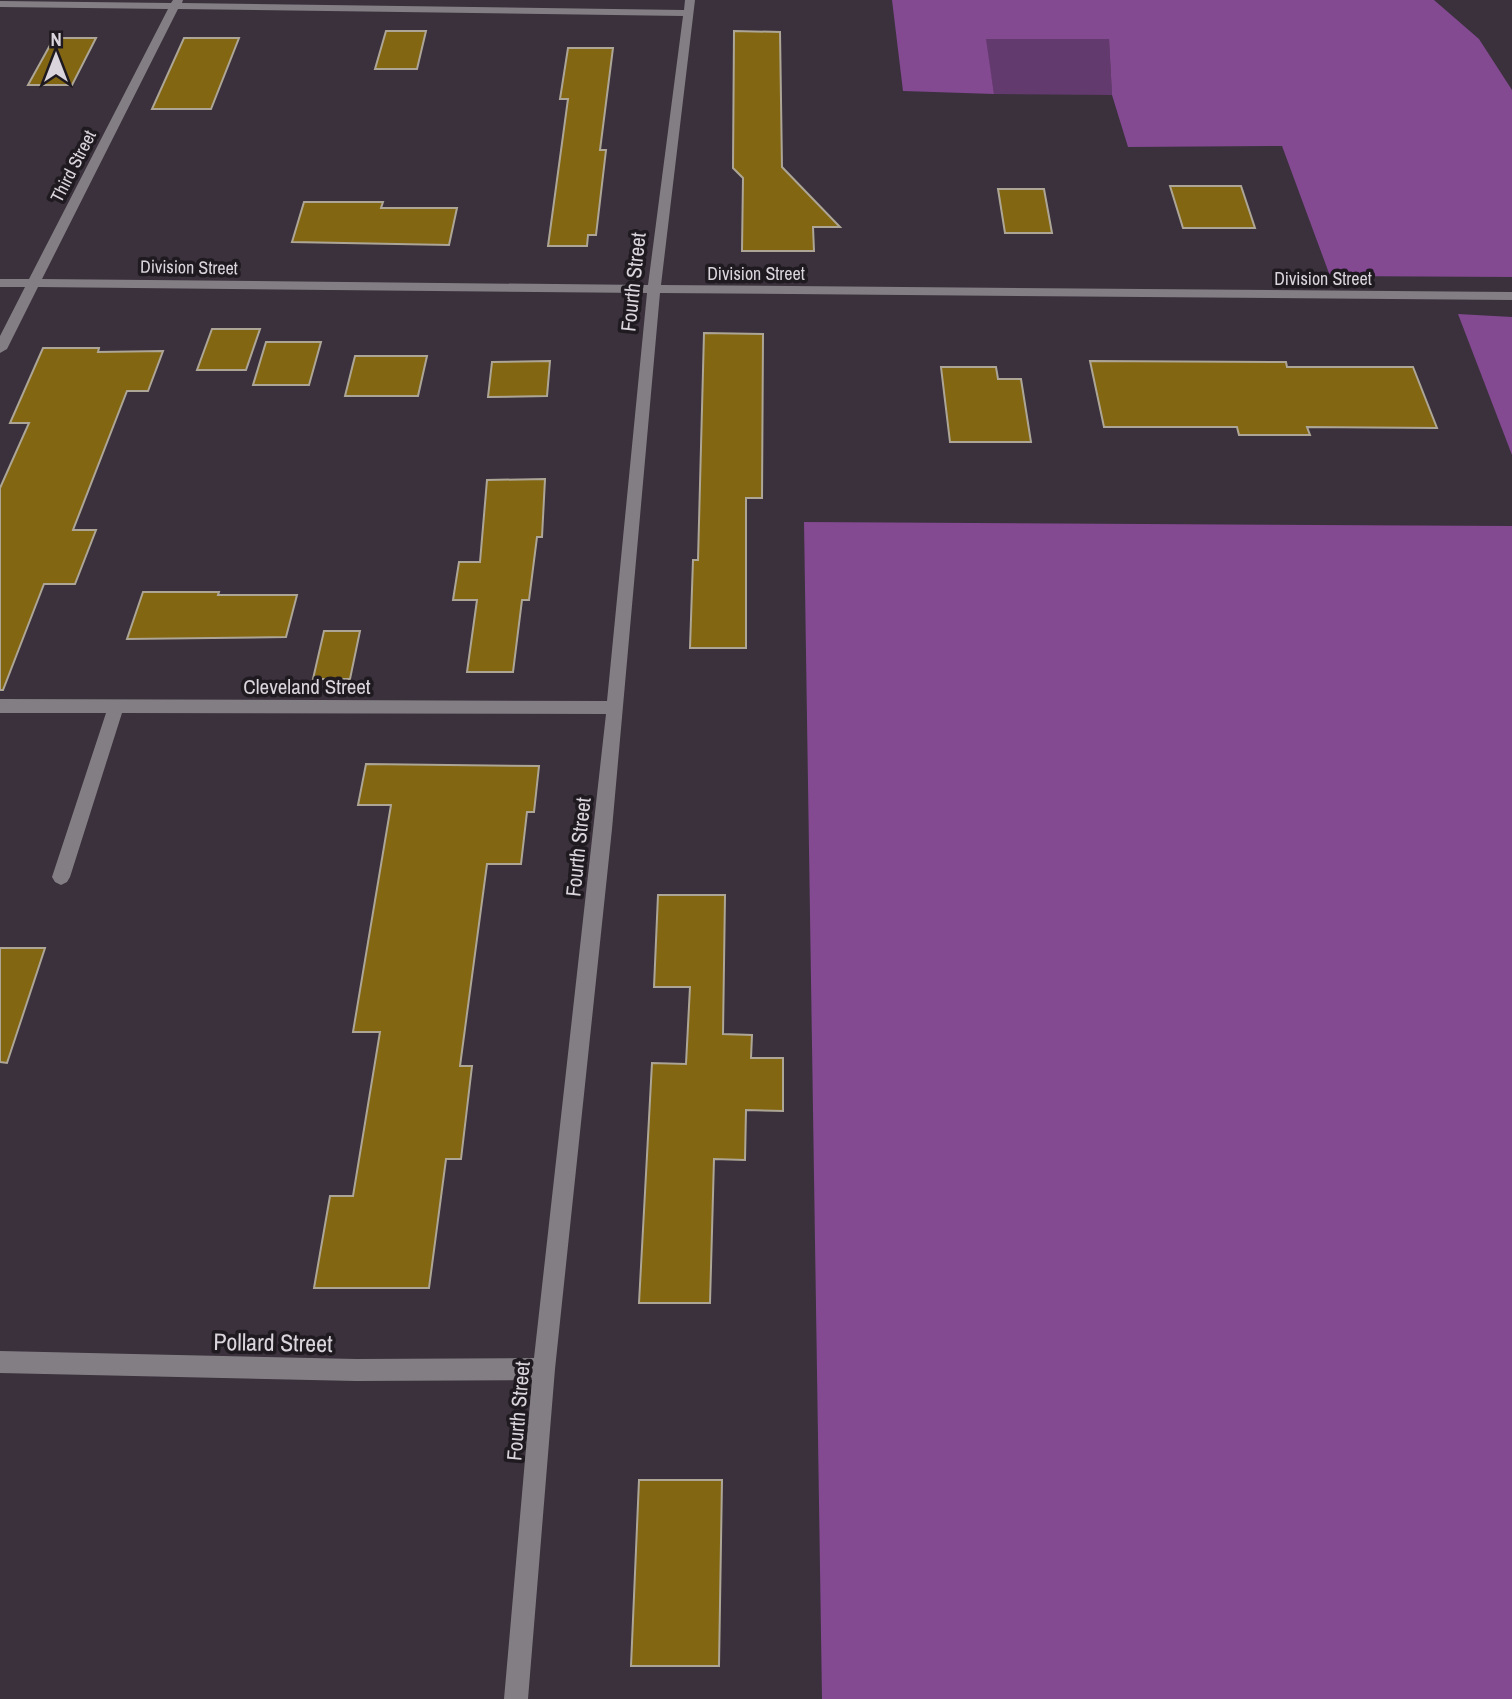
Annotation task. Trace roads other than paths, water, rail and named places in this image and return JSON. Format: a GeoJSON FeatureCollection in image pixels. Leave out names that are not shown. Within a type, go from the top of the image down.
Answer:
{"type":"FeatureCollection","features":[{"type":"Feature","properties":{"kind":"street","name":"Third Street"},"geometry":{"type":"LineString","coordinates":[[0,349],[177,3]]}},
{"type":"Feature","properties":{"kind":"street"},"geometry":{"type":"LineString","coordinates":[[0,4],[690,7]]}},
{"type":"Feature","properties":{"kind":"street","name":"Fourth Street"},"geometry":{"type":"LineString","coordinates":[[516,1699],[544,1369],[603,828],[654,290],[690,7]]}},
{"type":"Feature","properties":{"kind":"street","name":"Division Street"},"geometry":{"type":"LineString","coordinates":[[0,283],[1512,296]]}},
{"type":"Feature","properties":{"kind":"street","name":"Cleveland Street"},"geometry":{"type":"LineString","coordinates":[[0,706],[614,708]]}},
{"type":"Feature","properties":{"kind":"street"},"geometry":{"type":"LineString","coordinates":[[61,877],[116,706]]}},
{"type":"Feature","properties":{"kind":"street","name":"Pollard Street"},"geometry":{"type":"LineString","coordinates":[[0,1362],[342,1370],[544,1369]]}}]}
